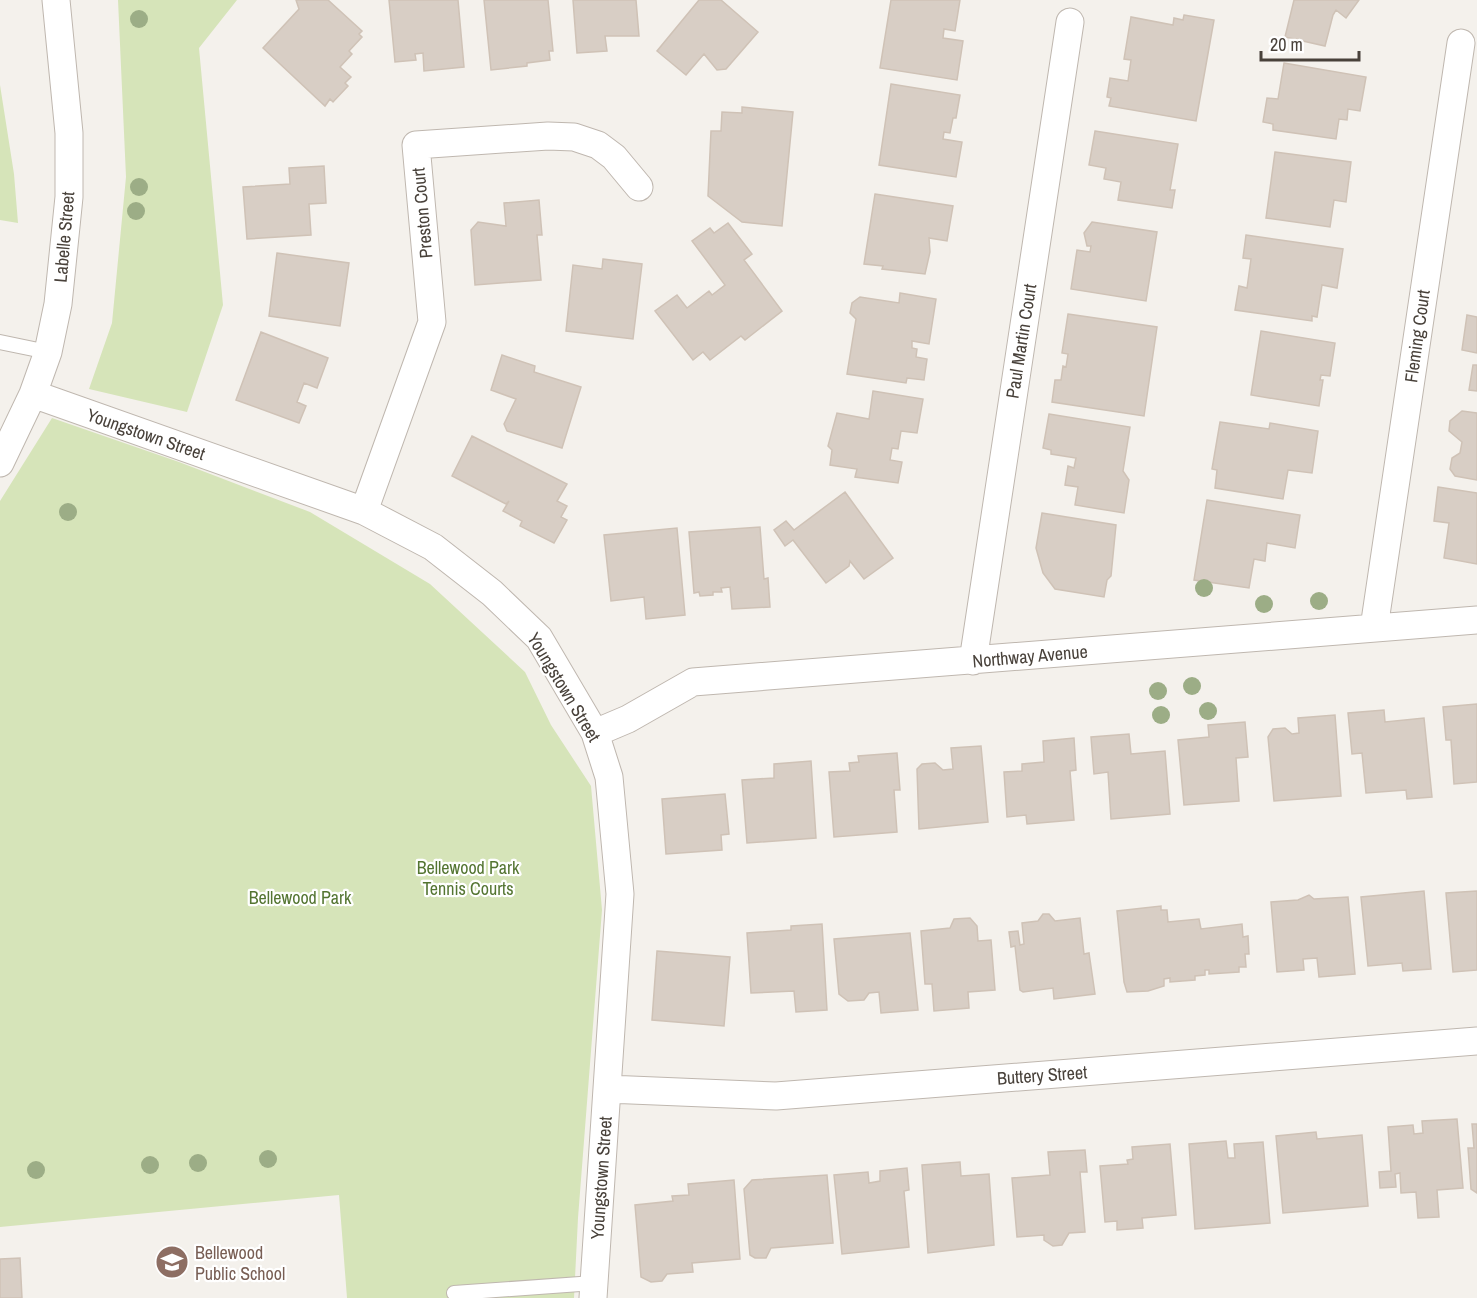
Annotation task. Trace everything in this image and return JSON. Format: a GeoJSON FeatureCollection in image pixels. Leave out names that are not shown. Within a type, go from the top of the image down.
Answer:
{"type":"FeatureCollection","features":[{"type":"Feature","properties":{"kind":"street","name":"Labelle Street"},"geometry":{"type":"LineString","coordinates":[[0,463],[33,394],[48,352],[58,304],[69,196],[69,133],[56,0]]}},
{"type":"Feature","properties":{"kind":"street","name":"Paul Martin Court"},"geometry":{"type":"LineString","coordinates":[[973,660],[1070,22]]}},
{"type":"Feature","properties":{"kind":"street","name":"Fleming Court"},"geometry":{"type":"LineString","coordinates":[[1374,628],[1461,43]]}},
{"type":"Feature","properties":{"kind":"street","name":"Preston Court"},"geometry":{"type":"LineString","coordinates":[[364,511],[432,322],[416,145],[548,136],[574,137],[598,145],[614,157],[639,187]]}},
{"type":"Feature","properties":{"kind":"street","name":"Youngstown Street"},"geometry":{"type":"LineString","coordinates":[[33,394],[364,511],[433,547],[492,593],[539,638],[596,733],[609,777],[620,894],[593,1291]]}},
{"type":"Feature","properties":{"kind":"street","name":"Northway Avenue"},"geometry":{"type":"LineString","coordinates":[[596,733],[628,719],[693,682],[1477,620]]}},
{"type":"Feature","properties":{"kind":"street","name":"Buttery Street"},"geometry":{"type":"LineString","coordinates":[[607,1089],[776,1095],[1477,1041]]}},
{"type":"Feature","properties":{"kind":"lane"},"geometry":{"type":"LineString","coordinates":[[0,342],[48,352]]}},
{"type":"Feature","properties":{"kind":"lane"},"geometry":{"type":"LineString","coordinates":[[454,1293],[593,1291]]}},
{"type":"Feature","properties":{"kind":"green space"},"geometry":{"type":"Polygon","coordinates":[[[118,0],[237,0],[199,48],[223,305],[187,412],[89,389],[112,323],[126,177],[118,0]]]}},
{"type":"Feature","properties":{"kind":"green space"},"geometry":{"type":"Polygon","coordinates":[[[0,85],[14,174],[18,223],[0,220],[0,85]]]}},
{"type":"Feature","properties":{"kind":"green space","name":"Bellewood Park"},"geometry":{"type":"Polygon","coordinates":[[[52,418],[179,462],[310,512],[430,584],[525,672],[551,725],[591,786],[602,910],[574,1298],[347,1298],[339,1195],[0,1227],[0,501],[52,418]]]}},
{"type":"Feature","properties":{"kind":"building"},"geometry":{"type":"Polygon","coordinates":[[[296,0],[328,0],[362,31],[359,34],[362,37],[349,51],[352,54],[340,67],[351,77],[345,83],[348,86],[333,102],[330,99],[325,106],[263,48],[299,9],[296,0]]]}},
{"type":"Feature","properties":{"kind":"building"},"geometry":{"type":"Polygon","coordinates":[[[389,0],[458,0],[464,67],[424,71],[423,53],[415,54],[416,60],[395,62],[389,0]]]}},
{"type":"Feature","properties":{"kind":"building"},"geometry":{"type":"Polygon","coordinates":[[[484,0],[548,0],[553,51],[549,51],[550,60],[527,63],[527,66],[491,70],[484,0]]]}},
{"type":"Feature","properties":{"kind":"building"},"geometry":{"type":"Polygon","coordinates":[[[573,0],[636,0],[639,36],[605,36],[607,51],[577,53],[573,0]]]}},
{"type":"Feature","properties":{"kind":"building"},"geometry":{"type":"Polygon","coordinates":[[[699,0],[721,0],[758,32],[726,69],[717,70],[704,54],[686,75],[657,51],[699,0]]]}},
{"type":"Feature","properties":{"kind":"building"},"geometry":{"type":"Polygon","coordinates":[[[891,0],[960,0],[955,31],[944,29],[943,38],[963,41],[957,80],[880,68],[891,0]]]}},
{"type":"Feature","properties":{"kind":"building"},"geometry":{"type":"Polygon","coordinates":[[[1294,0],[1359,0],[1346,18],[1336,10],[1325,46],[1285,37],[1294,0]]]}},
{"type":"Feature","properties":{"kind":"building"},"geometry":{"type":"Polygon","coordinates":[[[1184,15],[1214,20],[1196,121],[1109,106],[1111,98],[1107,97],[1110,78],[1128,81],[1131,60],[1124,59],[1131,17],[1173,25],[1174,18],[1183,20],[1184,15]]]}},
{"type":"Feature","properties":{"kind":"building"},"geometry":{"type":"Polygon","coordinates":[[[1284,63],[1366,77],[1360,111],[1348,109],[1347,120],[1339,119],[1336,139],[1273,130],[1273,124],[1263,122],[1267,98],[1278,99],[1284,63]]]}},
{"type":"Feature","properties":{"kind":"building"},"geometry":{"type":"Polygon","coordinates":[[[891,84],[960,95],[956,118],[953,118],[950,133],[944,132],[943,139],[962,142],[956,177],[879,165],[891,84]]]}},
{"type":"Feature","properties":{"kind":"building"},"geometry":{"type":"Polygon","coordinates":[[[742,107],[793,112],[782,226],[742,222],[708,196],[711,131],[721,131],[722,112],[742,113],[742,107]]]}},
{"type":"Feature","properties":{"kind":"building"},"geometry":{"type":"Polygon","coordinates":[[[1095,131],[1178,144],[1170,190],[1175,190],[1172,208],[1118,200],[1121,182],[1104,179],[1106,168],[1089,165],[1095,131]]]}},
{"type":"Feature","properties":{"kind":"building"},"geometry":{"type":"Polygon","coordinates":[[[1275,152],[1351,162],[1346,202],[1334,200],[1330,227],[1266,218],[1275,152]]]}},
{"type":"Feature","properties":{"kind":"building"},"geometry":{"type":"Polygon","coordinates":[[[324,166],[326,203],[309,204],[311,235],[247,239],[243,187],[290,184],[289,168],[324,166]]]}},
{"type":"Feature","properties":{"kind":"building"},"geometry":{"type":"Polygon","coordinates":[[[875,194],[953,206],[947,241],[929,238],[930,252],[925,274],[882,269],[883,266],[864,264],[875,194]]]}},
{"type":"Feature","properties":{"kind":"building"},"geometry":{"type":"Polygon","coordinates":[[[539,200],[542,235],[537,235],[541,280],[475,285],[471,230],[478,222],[506,226],[504,203],[539,200]]]}},
{"type":"Feature","properties":{"kind":"building"},"geometry":{"type":"Polygon","coordinates":[[[1092,222],[1157,232],[1146,301],[1071,289],[1077,250],[1090,252],[1091,246],[1087,246],[1084,233],[1092,222]]]}},
{"type":"Feature","properties":{"kind":"building"},"geometry":{"type":"Polygon","coordinates":[[[728,223],[752,254],[744,260],[782,311],[745,340],[741,336],[710,360],[703,352],[693,360],[655,311],[677,295],[687,308],[709,291],[712,295],[725,285],[692,241],[710,228],[714,233],[728,223]]]}},
{"type":"Feature","properties":{"kind":"building"},"geometry":{"type":"Polygon","coordinates":[[[1246,235],[1343,249],[1337,288],[1322,285],[1317,317],[1312,316],[1312,321],[1235,310],[1239,286],[1247,288],[1251,259],[1243,258],[1246,235]]]}},
{"type":"Feature","properties":{"kind":"building"},"geometry":{"type":"Polygon","coordinates":[[[277,253],[349,263],[340,326],[269,316],[277,253]]]}},
{"type":"Feature","properties":{"kind":"building"},"geometry":{"type":"Polygon","coordinates":[[[603,259],[642,264],[633,339],[566,331],[573,265],[602,269],[603,259]]]}},
{"type":"Feature","properties":{"kind":"building"},"geometry":{"type":"Polygon","coordinates":[[[900,293],[936,299],[929,344],[912,341],[912,348],[917,349],[916,357],[927,359],[924,380],[907,378],[906,383],[847,374],[856,319],[850,313],[852,303],[860,297],[899,303],[900,293]]]}},
{"type":"Feature","properties":{"kind":"building"},"geometry":{"type":"Polygon","coordinates":[[[1068,314],[1157,327],[1144,416],[1052,402],[1055,380],[1061,380],[1063,366],[1066,367],[1068,354],[1062,353],[1068,314]]]}},
{"type":"Feature","properties":{"kind":"building"},"geometry":{"type":"Polygon","coordinates":[[[1467,315],[1477,317],[1477,353],[1462,350],[1467,315]]]}},
{"type":"Feature","properties":{"kind":"building"},"geometry":{"type":"Polygon","coordinates":[[[1261,331],[1335,343],[1330,376],[1321,375],[1320,380],[1323,380],[1319,406],[1251,395],[1261,331]]]}},
{"type":"Feature","properties":{"kind":"building"},"geometry":{"type":"Polygon","coordinates":[[[261,332],[328,358],[317,388],[304,383],[297,402],[306,406],[299,423],[236,400],[261,332]]]}},
{"type":"Feature","properties":{"kind":"building"},"geometry":{"type":"Polygon","coordinates":[[[502,355],[535,366],[534,372],[581,387],[562,448],[507,431],[504,424],[516,399],[491,390],[502,355]]]}},
{"type":"Feature","properties":{"kind":"building"},"geometry":{"type":"Polygon","coordinates":[[[1473,365],[1477,365],[1477,391],[1469,390],[1473,365]]]}},
{"type":"Feature","properties":{"kind":"building"},"geometry":{"type":"Polygon","coordinates":[[[873,391],[923,399],[917,433],[901,431],[898,449],[892,448],[890,460],[902,462],[898,483],[855,477],[857,469],[830,465],[832,450],[828,446],[837,413],[869,419],[873,391]]]}},
{"type":"Feature","properties":{"kind":"building"},"geometry":{"type":"Polygon","coordinates":[[[1462,411],[1477,413],[1477,480],[1455,476],[1450,469],[1452,458],[1460,453],[1462,442],[1449,431],[1450,421],[1462,411]]]}},
{"type":"Feature","properties":{"kind":"building"},"geometry":{"type":"Polygon","coordinates":[[[1049,414],[1130,427],[1123,471],[1129,480],[1124,513],[1075,505],[1078,487],[1065,485],[1068,466],[1074,468],[1076,458],[1051,454],[1051,450],[1043,448],[1049,414]]]}},
{"type":"Feature","properties":{"kind":"building"},"geometry":{"type":"Polygon","coordinates":[[[1220,422],[1269,429],[1270,423],[1318,431],[1312,473],[1288,470],[1283,499],[1215,488],[1217,470],[1212,469],[1220,422]]]}},
{"type":"Feature","properties":{"kind":"building"},"geometry":{"type":"Polygon","coordinates":[[[472,436],[567,484],[557,501],[567,506],[561,517],[567,520],[554,543],[520,526],[522,521],[503,511],[509,501],[506,504],[452,476],[472,436]]]}},
{"type":"Feature","properties":{"kind":"building"},"geometry":{"type":"Polygon","coordinates":[[[1438,487],[1477,493],[1477,564],[1444,558],[1449,523],[1434,521],[1438,487]]]}},
{"type":"Feature","properties":{"kind":"building"},"geometry":{"type":"Polygon","coordinates":[[[845,492],[893,558],[864,579],[850,561],[849,566],[826,583],[793,540],[785,546],[774,530],[786,521],[794,530],[845,492]]]}},
{"type":"Feature","properties":{"kind":"building"},"geometry":{"type":"Polygon","coordinates":[[[1207,500],[1300,515],[1295,548],[1267,543],[1265,561],[1254,559],[1249,588],[1194,580],[1207,500]]]}},
{"type":"Feature","properties":{"kind":"building"},"geometry":{"type":"Polygon","coordinates":[[[1042,513],[1116,525],[1111,576],[1107,580],[1104,597],[1055,589],[1043,573],[1036,548],[1042,513]]]}},
{"type":"Feature","properties":{"kind":"building"},"geometry":{"type":"Polygon","coordinates":[[[760,527],[764,579],[768,578],[770,607],[732,609],[730,587],[721,588],[722,592],[713,592],[713,595],[700,596],[699,592],[694,593],[689,532],[760,527]]]}},
{"type":"Feature","properties":{"kind":"building"},"geometry":{"type":"Polygon","coordinates":[[[677,528],[685,615],[646,619],[644,597],[611,601],[604,535],[677,528]]]}},
{"type":"Feature","properties":{"kind":"building"},"geometry":{"type":"Polygon","coordinates":[[[1477,704],[1477,782],[1454,784],[1451,740],[1446,740],[1443,707],[1477,704]]]}},
{"type":"Feature","properties":{"kind":"building"},"geometry":{"type":"Polygon","coordinates":[[[1384,710],[1385,722],[1424,718],[1432,797],[1407,799],[1406,790],[1366,793],[1362,753],[1352,754],[1348,713],[1384,710]]]}},
{"type":"Feature","properties":{"kind":"building"},"geometry":{"type":"Polygon","coordinates":[[[1335,715],[1341,796],[1274,801],[1268,737],[1273,729],[1285,728],[1292,734],[1299,733],[1298,718],[1335,715]]]}},
{"type":"Feature","properties":{"kind":"building"},"geometry":{"type":"Polygon","coordinates":[[[1245,722],[1248,757],[1236,758],[1239,801],[1184,805],[1178,740],[1209,737],[1208,725],[1245,722]]]}},
{"type":"Feature","properties":{"kind":"building"},"geometry":{"type":"Polygon","coordinates":[[[1129,734],[1131,754],[1165,751],[1170,814],[1111,819],[1108,772],[1094,774],[1091,737],[1129,734]]]}},
{"type":"Feature","properties":{"kind":"building"},"geometry":{"type":"Polygon","coordinates":[[[1074,738],[1076,770],[1070,771],[1074,820],[1027,824],[1026,815],[1007,817],[1004,772],[1022,771],[1022,764],[1044,762],[1043,741],[1074,738]]]}},
{"type":"Feature","properties":{"kind":"building"},"geometry":{"type":"Polygon","coordinates":[[[981,746],[988,822],[919,829],[917,769],[922,764],[935,763],[943,770],[953,769],[951,748],[981,746]]]}},
{"type":"Feature","properties":{"kind":"building"},"geometry":{"type":"Polygon","coordinates":[[[897,753],[900,790],[894,790],[897,832],[834,837],[829,772],[850,771],[849,763],[859,762],[858,756],[897,753]]]}},
{"type":"Feature","properties":{"kind":"building"},"geometry":{"type":"Polygon","coordinates":[[[811,761],[816,838],[747,843],[742,780],[774,778],[774,764],[811,761]]]}},
{"type":"Feature","properties":{"kind":"building"},"geometry":{"type":"Polygon","coordinates":[[[725,794],[729,834],[721,835],[722,850],[666,854],[662,799],[725,794]]]}},
{"type":"Feature","properties":{"kind":"building"},"geometry":{"type":"Polygon","coordinates":[[[1424,891],[1431,969],[1403,971],[1402,963],[1368,966],[1361,897],[1424,891]]]}},
{"type":"Feature","properties":{"kind":"building"},"geometry":{"type":"Polygon","coordinates":[[[1477,891],[1477,970],[1453,972],[1446,893],[1477,891]]]}},
{"type":"Feature","properties":{"kind":"building"},"geometry":{"type":"Polygon","coordinates":[[[1309,895],[1314,899],[1348,897],[1355,974],[1319,977],[1317,958],[1303,959],[1304,970],[1277,972],[1271,902],[1298,900],[1309,895]]]}},
{"type":"Feature","properties":{"kind":"building"},"geometry":{"type":"Polygon","coordinates":[[[1161,906],[1161,910],[1167,910],[1168,922],[1199,919],[1201,929],[1242,924],[1243,937],[1248,936],[1249,954],[1245,954],[1246,967],[1239,967],[1239,972],[1209,974],[1209,970],[1205,970],[1205,975],[1195,976],[1195,980],[1170,982],[1170,978],[1164,979],[1164,986],[1148,991],[1127,992],[1117,911],[1161,906]]]}},
{"type":"Feature","properties":{"kind":"building"},"geometry":{"type":"Polygon","coordinates":[[[1043,914],[1049,914],[1055,921],[1080,918],[1084,954],[1089,953],[1095,994],[1054,999],[1053,988],[1023,992],[1020,990],[1015,946],[1011,947],[1009,932],[1018,931],[1020,945],[1024,944],[1022,923],[1038,921],[1043,914]]]}},
{"type":"Feature","properties":{"kind":"building"},"geometry":{"type":"Polygon","coordinates":[[[970,918],[977,926],[978,941],[991,940],[995,990],[968,992],[969,1008],[934,1011],[932,984],[925,984],[921,931],[950,928],[954,919],[970,918]]]}},
{"type":"Feature","properties":{"kind":"building"},"geometry":{"type":"Polygon","coordinates":[[[822,924],[827,1010],[796,1012],[794,991],[751,993],[747,933],[791,930],[791,926],[822,924]]]}},
{"type":"Feature","properties":{"kind":"building"},"geometry":{"type":"Polygon","coordinates":[[[910,933],[918,1010],[881,1013],[879,992],[869,993],[864,1000],[848,1001],[839,994],[834,939],[910,933]]]}},
{"type":"Feature","properties":{"kind":"building"},"geometry":{"type":"Polygon","coordinates":[[[657,951],[730,957],[724,1026],[652,1020],[657,951]]]}},
{"type":"Feature","properties":{"kind":"building"},"geometry":{"type":"Polygon","coordinates":[[[1457,1119],[1463,1188],[1437,1190],[1439,1217],[1418,1218],[1416,1192],[1401,1193],[1400,1173],[1395,1174],[1396,1187],[1380,1188],[1379,1172],[1391,1171],[1388,1127],[1413,1125],[1414,1134],[1423,1133],[1422,1121],[1457,1119]]]}},
{"type":"Feature","properties":{"kind":"building"},"geometry":{"type":"Polygon","coordinates":[[[1472,1124],[1477,1124],[1477,1193],[1471,1189],[1468,1148],[1474,1148],[1472,1124]]]}},
{"type":"Feature","properties":{"kind":"building"},"geometry":{"type":"Polygon","coordinates":[[[1316,1132],[1317,1139],[1362,1135],[1368,1206],[1283,1213],[1276,1136],[1316,1132]]]}},
{"type":"Feature","properties":{"kind":"building"},"geometry":{"type":"Polygon","coordinates":[[[1226,1141],[1228,1158],[1235,1158],[1234,1144],[1263,1142],[1270,1223],[1195,1229],[1189,1144],[1226,1141]]]}},
{"type":"Feature","properties":{"kind":"building"},"geometry":{"type":"Polygon","coordinates":[[[1170,1144],[1176,1215],[1142,1218],[1143,1228],[1117,1230],[1117,1221],[1105,1222],[1100,1166],[1128,1164],[1127,1160],[1133,1159],[1132,1147],[1170,1144]]]}},
{"type":"Feature","properties":{"kind":"building"},"geometry":{"type":"Polygon","coordinates":[[[1085,1150],[1087,1172],[1080,1172],[1085,1232],[1069,1233],[1062,1245],[1053,1246],[1044,1240],[1044,1235],[1017,1237],[1012,1178],[1050,1175],[1048,1152],[1085,1150]]]}},
{"type":"Feature","properties":{"kind":"building"},"geometry":{"type":"Polygon","coordinates":[[[960,1162],[961,1176],[989,1174],[994,1245],[928,1253],[922,1165],[960,1162]]]}},
{"type":"Feature","properties":{"kind":"building"},"geometry":{"type":"Polygon","coordinates":[[[907,1168],[909,1190],[904,1191],[909,1247],[842,1254],[834,1175],[868,1172],[869,1183],[880,1181],[880,1171],[907,1168]]]}},
{"type":"Feature","properties":{"kind":"building"},"geometry":{"type":"Polygon","coordinates":[[[827,1175],[833,1243],[771,1248],[766,1258],[755,1258],[750,1255],[744,1189],[752,1180],[827,1175]]]}},
{"type":"Feature","properties":{"kind":"building"},"geometry":{"type":"Polygon","coordinates":[[[734,1180],[740,1259],[692,1263],[693,1272],[667,1274],[662,1281],[651,1282],[641,1277],[635,1205],[673,1201],[672,1196],[689,1195],[688,1184],[734,1180]]]}},
{"type":"Feature","properties":{"kind":"building"},"geometry":{"type":"Polygon","coordinates":[[[20,1258],[22,1298],[0,1298],[0,1259],[20,1258]]]}},
{"type":"Feature","properties":{"kind":"place","name":"Bellewood Public School"},"geometry":{"type":"Point","coordinates":[172,1262]}},
{"type":"Feature","properties":{"kind":"park label","name":"Bellewood Park Tennis Courts"},"geometry":{"type":"Point","coordinates":[468,877]}}]}
